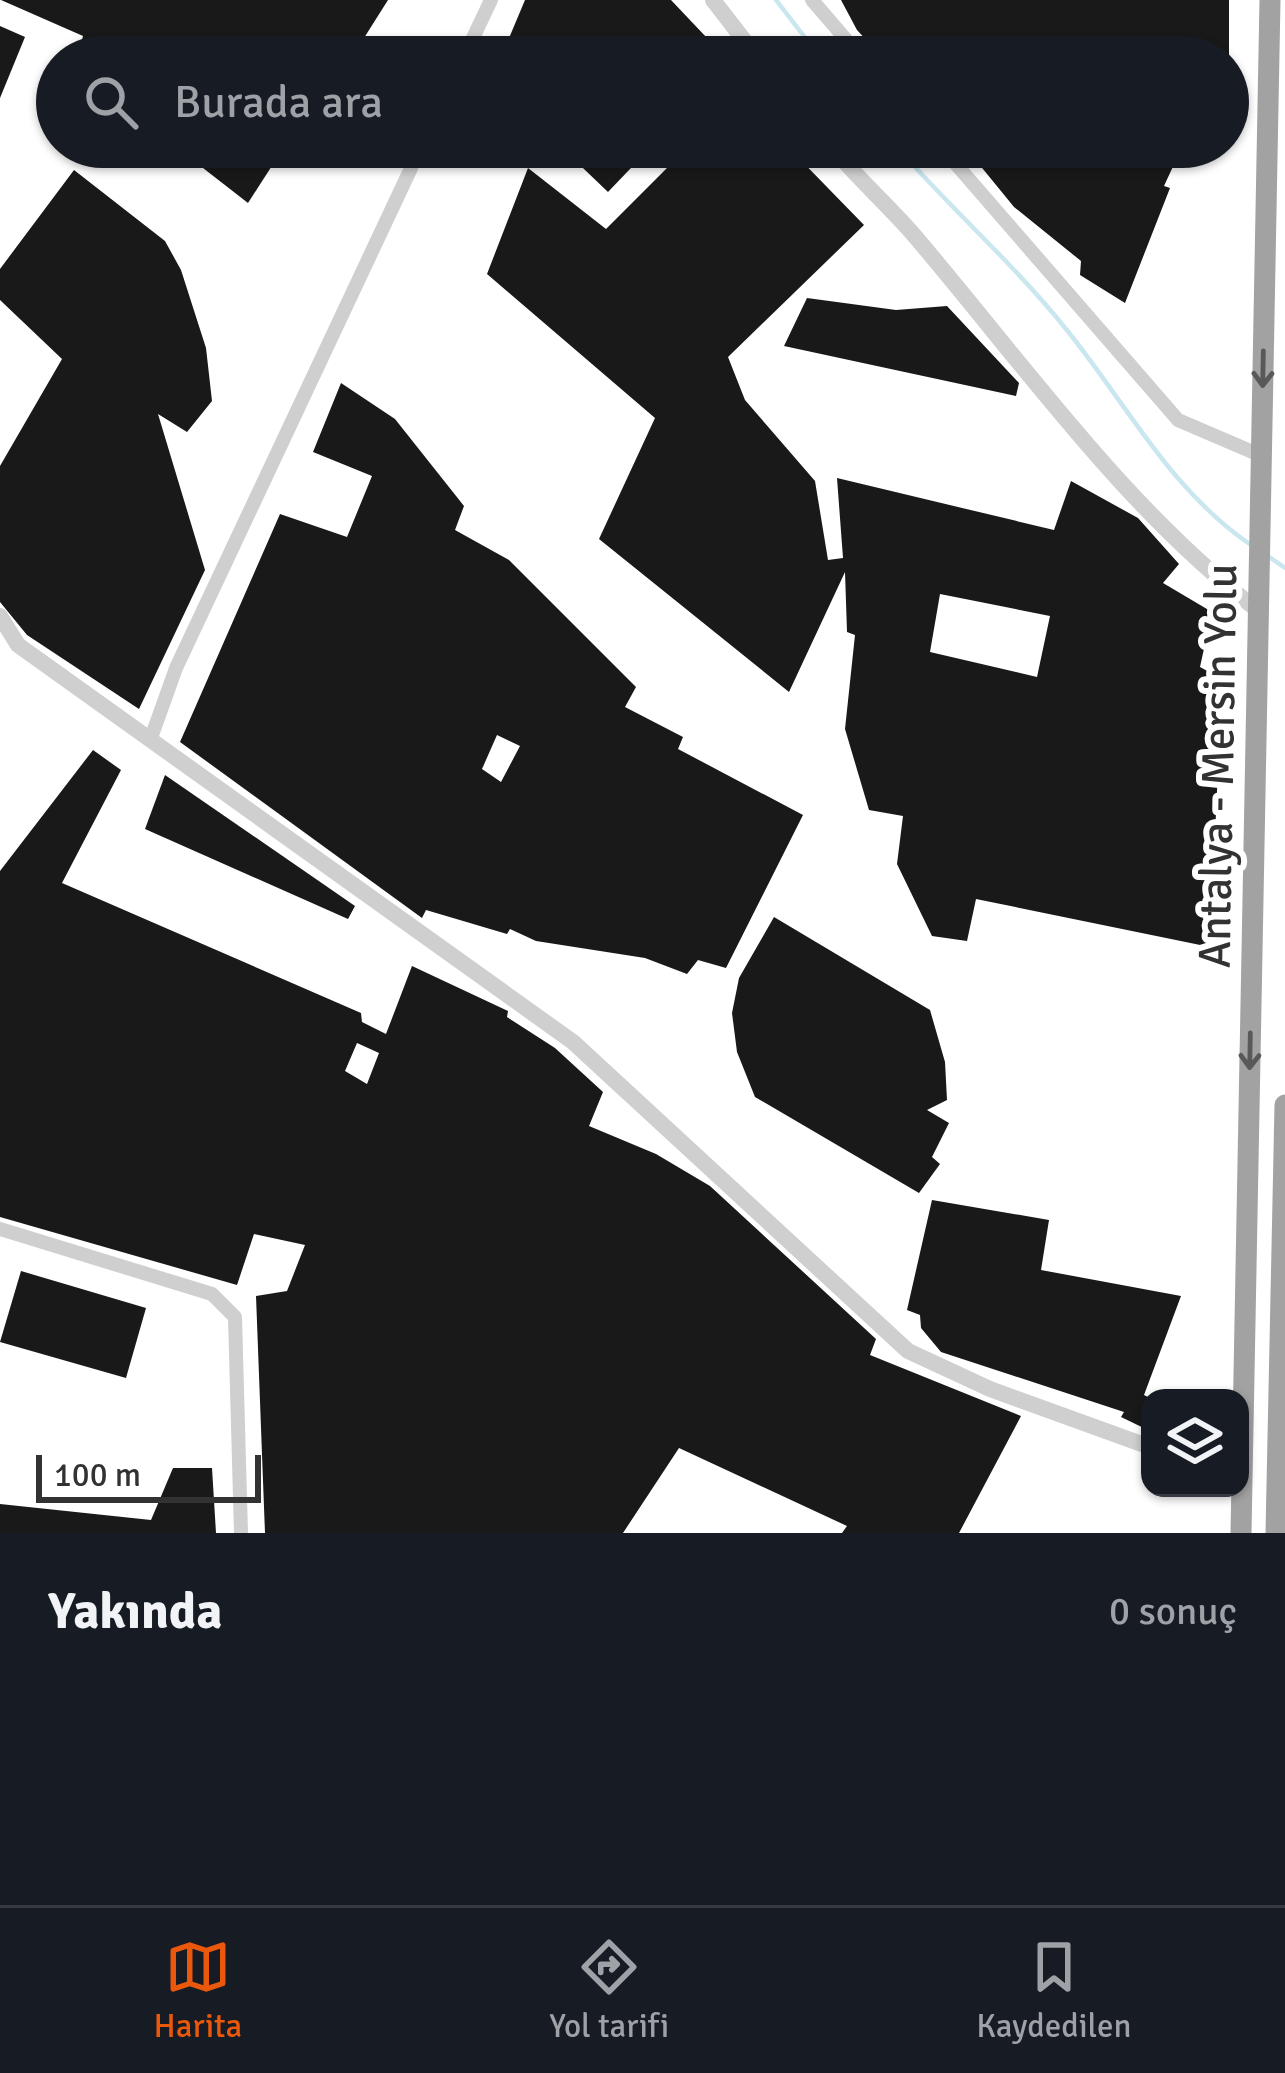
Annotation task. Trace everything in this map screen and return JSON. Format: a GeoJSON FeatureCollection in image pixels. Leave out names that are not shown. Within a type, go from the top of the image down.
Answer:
{"type":"FeatureCollection","features":[{"type":"Feature","properties":{"kind":"highway","name":"Antalya - Mersin Yolu"},"geometry":{"type":"LineString","coordinates":[[1243,1389],[1270,0]]}},
{"type":"Feature","properties":{"kind":"highway"},"geometry":{"type":"LineString","coordinates":[[1276,1533],[1285,1105]]}},
{"type":"Feature","properties":{"kind":"highway","name":"Antalya - Mersin Yolu"},"geometry":{"type":"LineString","coordinates":[[1241,1497],[1241,1533]]}},
{"type":"Feature","properties":{"kind":"street"},"geometry":{"type":"LineString","coordinates":[[474,36],[491,0]]}},
{"type":"Feature","properties":{"kind":"street"},"geometry":{"type":"LineString","coordinates":[[712,0],[740,36]]}},
{"type":"Feature","properties":{"kind":"street"},"geometry":{"type":"LineString","coordinates":[[812,0],[842,36]]}},
{"type":"Feature","properties":{"kind":"street"},"geometry":{"type":"LineString","coordinates":[[151,739],[176,668],[412,168]]}},
{"type":"Feature","properties":{"kind":"street"},"geometry":{"type":"LineString","coordinates":[[852,168],[1110,470],[1221,583],[1260,605]]}},
{"type":"Feature","properties":{"kind":"street"},"geometry":{"type":"LineString","coordinates":[[959,168],[1178,420],[1262,456]]}},
{"type":"Feature","properties":{"kind":"street"},"geometry":{"type":"LineString","coordinates":[[0,616],[18,645],[572,1042],[908,1351],[990,1389],[1141,1444]]}},
{"type":"Feature","properties":{"kind":"street"},"geometry":{"type":"LineString","coordinates":[[0,1229],[212,1294],[227,1305],[235,1317],[241,1533]]}},
{"type":"Feature","properties":{"kind":"building"},"geometry":{"type":"Polygon","coordinates":[[[1,0],[388,0],[365,36],[83,36],[1,0]]]}},
{"type":"Feature","properties":{"kind":"building"},"geometry":{"type":"Polygon","coordinates":[[[525,0],[671,0],[705,36],[510,36],[525,0]]]}},
{"type":"Feature","properties":{"kind":"building"},"geometry":{"type":"Polygon","coordinates":[[[841,0],[1229,0],[1229,36],[863,36],[841,0]]]}},
{"type":"Feature","properties":{"kind":"building"},"geometry":{"type":"Polygon","coordinates":[[[0,26],[25,37],[0,98],[0,26]]]}},
{"type":"Feature","properties":{"kind":"building"},"geometry":{"type":"Polygon","coordinates":[[[203,168],[270,168],[248,203],[203,168]]]}},
{"type":"Feature","properties":{"kind":"building"},"geometry":{"type":"Polygon","coordinates":[[[528,168],[606,229],[667,168],[808,168],[864,225],[728,357],[745,400],[815,481],[828,560],[843,558],[837,478],[1054,530],[1071,481],[1138,518],[1179,564],[1163,583],[1212,612],[1200,667],[1222,679],[1210,947],[976,899],[967,941],[932,936],[897,864],[903,816],[869,810],[845,729],[855,635],[847,632],[845,572],[789,692],[599,539],[655,418],[487,274],[528,168]],[[940,594],[930,652],[1037,677],[1050,616],[940,594]]]}},
{"type":"Feature","properties":{"kind":"building"},"geometry":{"type":"Polygon","coordinates":[[[583,168],[631,168],[608,192],[583,168]]]}},
{"type":"Feature","properties":{"kind":"building"},"geometry":{"type":"Polygon","coordinates":[[[982,168],[1172,168],[1164,186],[1170,188],[1125,303],[1080,275],[1081,261],[1014,207],[982,168]]]}},
{"type":"Feature","properties":{"kind":"building"},"geometry":{"type":"Polygon","coordinates":[[[74,170],[165,241],[181,270],[206,348],[212,401],[187,432],[158,414],[205,570],[139,709],[27,635],[0,602],[0,466],[62,359],[0,300],[0,269],[74,170]]]}},
{"type":"Feature","properties":{"kind":"building"},"geometry":{"type":"Polygon","coordinates":[[[807,298],[896,310],[947,306],[1019,383],[1016,396],[784,346],[807,298]]]}},
{"type":"Feature","properties":{"kind":"building"},"geometry":{"type":"Polygon","coordinates":[[[341,383],[395,419],[464,506],[455,530],[509,560],[636,687],[625,707],[683,737],[678,749],[803,815],[726,968],[698,960],[687,974],[645,958],[536,941],[510,929],[507,934],[426,910],[422,918],[180,742],[280,514],[347,537],[372,476],[313,452],[341,383]],[[497,735],[482,769],[501,782],[520,746],[497,735]]]}},
{"type":"Feature","properties":{"kind":"building"},"geometry":{"type":"Polygon","coordinates":[[[93,750],[121,770],[62,883],[361,1013],[362,1022],[386,1034],[412,966],[508,1011],[507,1017],[555,1048],[603,1092],[589,1126],[656,1154],[710,1186],[876,1339],[870,1355],[1021,1416],[959,1533],[842,1533],[847,1526],[679,1448],[623,1533],[265,1533],[256,1296],[287,1291],[305,1245],[254,1234],[237,1285],[0,1217],[0,871],[93,750]],[[357,1043],[345,1071],[367,1084],[379,1053],[357,1043]]]}},
{"type":"Feature","properties":{"kind":"building"},"geometry":{"type":"Polygon","coordinates":[[[165,775],[355,906],[348,919],[145,829],[165,775]]]}},
{"type":"Feature","properties":{"kind":"building"},"geometry":{"type":"Polygon","coordinates":[[[774,917],[930,1010],[945,1062],[947,1100],[927,1110],[949,1123],[932,1157],[940,1164],[919,1193],[755,1097],[737,1052],[732,1013],[739,978],[774,917]]]}},
{"type":"Feature","properties":{"kind":"building"},"geometry":{"type":"Polygon","coordinates":[[[932,1200],[1049,1220],[1041,1270],[1181,1296],[1146,1389],[1141,1389],[1141,1427],[1121,1417],[1124,1412],[941,1352],[921,1328],[920,1315],[907,1310],[932,1200]]]}},
{"type":"Feature","properties":{"kind":"building"},"geometry":{"type":"Polygon","coordinates":[[[21,1271],[146,1308],[126,1378],[0,1342],[21,1271]]]}},
{"type":"Feature","properties":{"kind":"building"},"geometry":{"type":"Polygon","coordinates":[[[173,1468],[212,1468],[216,1533],[0,1533],[0,1504],[151,1520],[173,1468]]]}},
{"type":"Feature","properties":{"kind":"waterway"},"geometry":{"type":"LineString","coordinates":[[776,0],[804,36]]}},
{"type":"Feature","properties":{"kind":"waterway"},"geometry":{"type":"LineString","coordinates":[[917,168],[1046,305],[1196,498],[1251,545]]}},
{"type":"Feature","properties":{"kind":"waterway"},"geometry":{"type":"LineString","coordinates":[[1265,554],[1285,568]]}}]}
